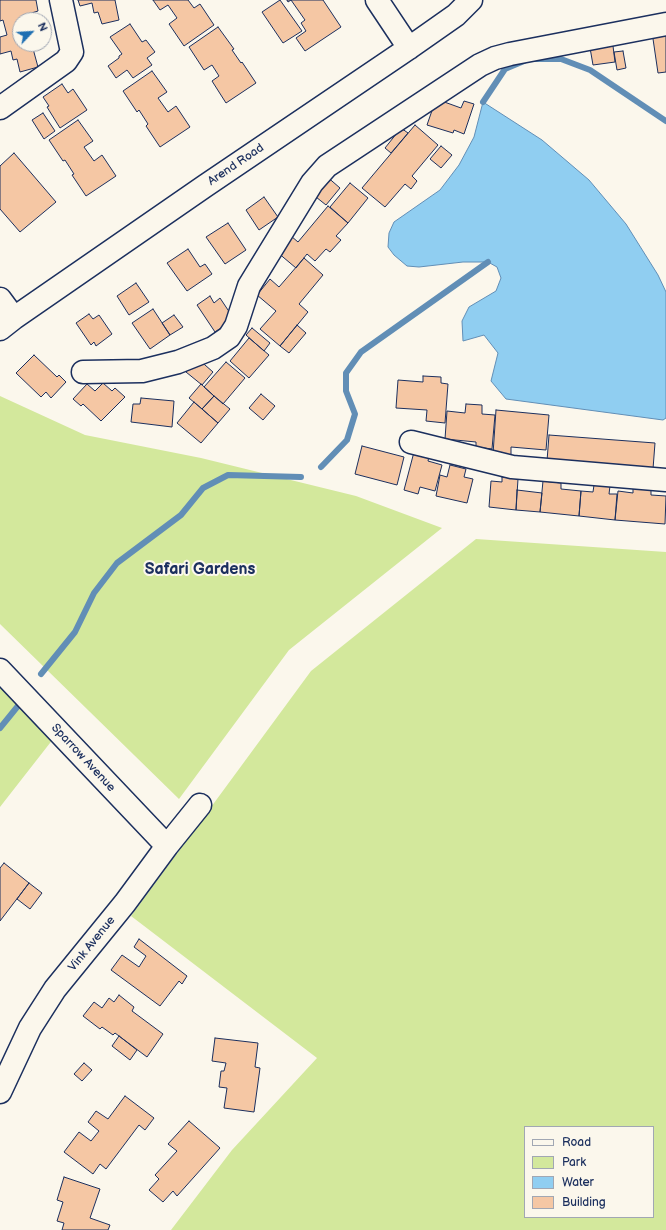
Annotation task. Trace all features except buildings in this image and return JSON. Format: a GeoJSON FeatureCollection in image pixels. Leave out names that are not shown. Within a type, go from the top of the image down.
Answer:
{"type":"FeatureCollection","features":[{"type":"Feature","properties":{"kind":"street"},"geometry":{"type":"LineString","coordinates":[[0,108],[66,61],[72,52],[61,0]]}},
{"type":"Feature","properties":{"kind":"street"},"geometry":{"type":"LineString","coordinates":[[377,0],[409,48]]}},
{"type":"Feature","properties":{"kind":"street","name":"Arend Road"},"geometry":{"type":"LineString","coordinates":[[7,323],[205,186],[409,48],[456,14],[472,0]]}},
{"type":"Feature","properties":{"kind":"street"},"geometry":{"type":"LineString","coordinates":[[83,372],[142,371],[178,362],[213,348],[229,337],[236,326],[249,286],[312,182],[327,166],[480,65],[495,58],[510,54],[666,24]]}},
{"type":"Feature","properties":{"kind":"street"},"geometry":{"type":"LineString","coordinates":[[0,299],[7,323]]}},
{"type":"Feature","properties":{"kind":"street"},"geometry":{"type":"LineString","coordinates":[[411,442],[512,467],[666,480]]}},
{"type":"Feature","properties":{"kind":"street","name":"Sparrow Avenue"},"geometry":{"type":"LineString","coordinates":[[0,670],[167,846]]}},
{"type":"Feature","properties":{"kind":"street","name":"Vink Avenue"},"geometry":{"type":"LineString","coordinates":[[0,1092],[30,1028],[55,989],[125,903],[167,846],[200,805]]}},
{"type":"Feature","properties":{"kind":"green space"},"geometry":{"type":"Polygon","coordinates":[[[0,396],[85,435],[201,458],[356,496],[442,528],[289,650],[179,799],[0,624],[0,396]]]}},
{"type":"Feature","properties":{"kind":"green space"},"geometry":{"type":"Polygon","coordinates":[[[476,539],[666,552],[666,1230],[171,1230],[232,1150],[317,1058],[131,916],[311,671],[476,539]]]}},
{"type":"Feature","properties":{"kind":"green space"},"geometry":{"type":"Polygon","coordinates":[[[0,676],[57,734],[0,807],[0,676]]]}},
{"type":"Feature","properties":{"kind":"water"},"geometry":{"type":"Polygon","coordinates":[[[483,102],[542,140],[589,180],[626,224],[658,275],[666,292],[666,418],[663,420],[506,399],[491,381],[498,353],[484,335],[463,341],[462,321],[469,307],[496,291],[501,278],[497,267],[488,262],[463,262],[419,267],[407,266],[394,255],[388,247],[389,233],[394,222],[440,190],[459,165],[474,137],[483,102]]]}},
{"type":"Feature","properties":{"kind":"waterway"},"geometry":{"type":"LineString","coordinates":[[533,59],[561,59],[590,70],[666,121]]}},
{"type":"Feature","properties":{"kind":"waterway"},"geometry":{"type":"LineString","coordinates":[[483,102],[505,69],[524,61]]}},
{"type":"Feature","properties":{"kind":"waterway"},"geometry":{"type":"LineString","coordinates":[[321,467],[347,440],[355,414],[346,391],[346,373],[361,352],[488,262]]}},
{"type":"Feature","properties":{"kind":"waterway"},"geometry":{"type":"LineString","coordinates":[[41,674],[75,632],[94,593],[117,563],[181,515],[203,488],[228,475],[301,477]]}},
{"type":"Feature","properties":{"kind":"waterway"},"geometry":{"type":"LineString","coordinates":[[0,728],[22,701]]}},
{"type":"Feature","properties":{"kind":"district","name":"Safari Gardens"},"geometry":{"type":"Point","coordinates":[200,570]}}]}
